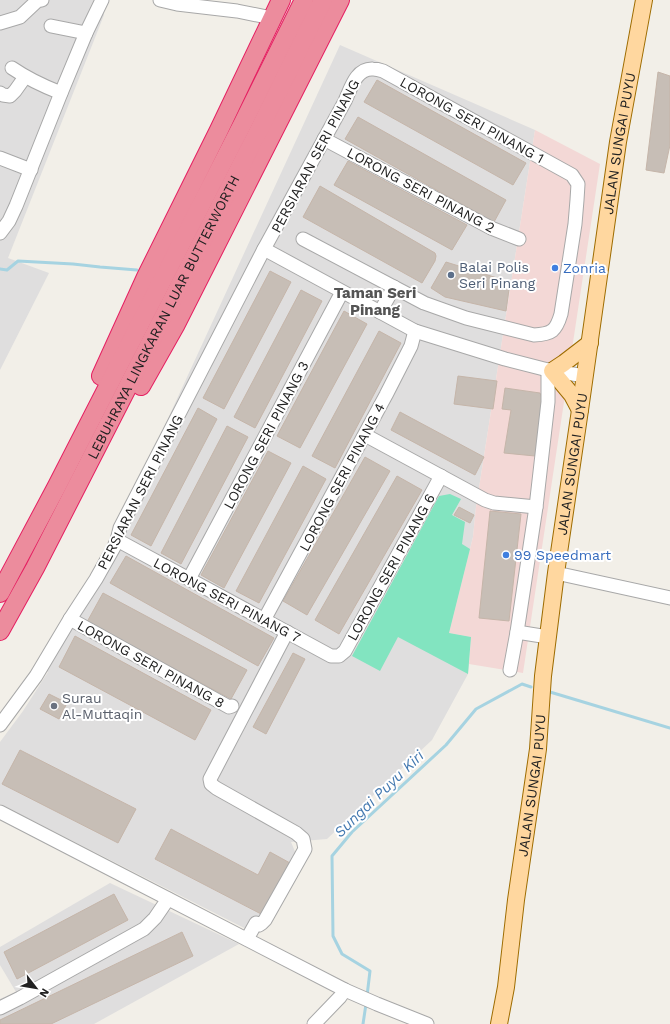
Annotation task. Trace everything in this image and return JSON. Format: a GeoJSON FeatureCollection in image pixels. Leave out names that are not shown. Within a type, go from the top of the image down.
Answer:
{"type":"FeatureCollection","features":[{"type":"Feature","properties":{"kind":"highway"},"geometry":{"type":"LineString","coordinates":[[65,490],[74,435],[142,284],[219,130],[281,0]]}},
{"type":"Feature","properties":{"kind":"highway","name":"LEBUHRAYA LINGKARAN LUAR BUTTERWORTH"},"geometry":{"type":"LineString","coordinates":[[0,631],[35,568],[65,490],[304,0]]}},
{"type":"Feature","properties":{"kind":"highway","name":"LEBUHRAYA LINGKARAN LUAR BUTTERWORTH"},"geometry":{"type":"LineString","coordinates":[[0,593],[65,490],[260,128],[323,0]]}},
{"type":"Feature","properties":{"kind":"highway"},"geometry":{"type":"LineString","coordinates":[[65,490],[109,445],[176,324],[340,0]]}},
{"type":"Feature","properties":{"kind":"main road","name":"JALAN SUNGAI PUYU"},"geometry":{"type":"LineString","coordinates":[[498,1024],[506,987],[516,900],[538,749],[543,676],[556,573],[618,142],[644,0]]}},
{"type":"Feature","properties":{"kind":"main road"},"geometry":{"type":"LineString","coordinates":[[580,410],[572,395],[550,370],[564,363],[590,343]]}},
{"type":"Feature","properties":{"kind":"main road"},"geometry":{"type":"LineString","coordinates":[[505,1024],[506,987]]}},
{"type":"Feature","properties":{"kind":"street"},"geometry":{"type":"LineString","coordinates":[[0,24],[20,17],[37,2],[42,0]]}},
{"type":"Feature","properties":{"kind":"street"},"geometry":{"type":"LineString","coordinates":[[0,234],[9,221],[16,206],[86,33],[102,0]]}},
{"type":"Feature","properties":{"kind":"street"},"geometry":{"type":"LineString","coordinates":[[160,0],[177,4],[272,18]]}},
{"type":"Feature","properties":{"kind":"street"},"geometry":{"type":"LineString","coordinates":[[51,26],[86,33]]}},
{"type":"Feature","properties":{"kind":"street"},"geometry":{"type":"LineString","coordinates":[[12,68],[36,83],[61,93]]}},
{"type":"Feature","properties":{"kind":"street","name":"PERSIARAN SERI PINANG"},"geometry":{"type":"LineString","coordinates":[[0,725],[36,676],[96,579],[117,540],[120,528],[264,249],[357,76],[363,71],[372,69]]}},
{"type":"Feature","properties":{"kind":"street","name":"LORONG SERI PINANG 1"},"geometry":{"type":"LineString","coordinates":[[372,69],[383,71],[572,175],[578,184],[575,224],[561,314],[558,325],[552,332],[534,335],[466,318],[424,302],[394,287]]}},
{"type":"Feature","properties":{"kind":"street"},"geometry":{"type":"LineString","coordinates":[[0,93],[10,96],[15,92],[25,77]]}},
{"type":"Feature","properties":{"kind":"street","name":"LORONG SERI PINANG 2"},"geometry":{"type":"LineString","coordinates":[[324,139],[491,228],[519,239]]}},
{"type":"Feature","properties":{"kind":"street"},"geometry":{"type":"LineString","coordinates":[[0,158],[31,170]]}},
{"type":"Feature","properties":{"kind":"street"},"geometry":{"type":"LineString","coordinates":[[303,239],[394,287],[380,312]]}},
{"type":"Feature","properties":{"kind":"street","name":"PERSIARAN SERI PINANG"},"geometry":{"type":"LineString","coordinates":[[264,249],[415,332],[505,359],[550,370],[585,376]]}},
{"type":"Feature","properties":{"kind":"street","name":"LORONG SERI PINANG 3"},"geometry":{"type":"LineString","coordinates":[[189,579],[342,292]]}},
{"type":"Feature","properties":{"kind":"street","name":"LORONG SERI PINANG 4"},"geometry":{"type":"LineString","coordinates":[[264,620],[365,435],[411,346],[415,332]]}},
{"type":"Feature","properties":{"kind":"street"},"geometry":{"type":"LineString","coordinates":[[510,670],[536,507],[548,402],[550,370]]}},
{"type":"Feature","properties":{"kind":"street"},"geometry":{"type":"LineString","coordinates":[[365,435],[485,500],[494,503],[536,507]]}},
{"type":"Feature","properties":{"kind":"street","name":"LORONG SERI PINANG 6"},"geometry":{"type":"LineString","coordinates":[[339,656],[345,651],[441,476]]}},
{"type":"Feature","properties":{"kind":"street","name":"LORONG SERI PINANG 7"},"geometry":{"type":"LineString","coordinates":[[117,540],[331,656],[339,656]]}},
{"type":"Feature","properties":{"kind":"street"},"geometry":{"type":"LineString","coordinates":[[556,573],[670,598]]}},
{"type":"Feature","properties":{"kind":"street","name":"LORONG SERI PINANG 8"},"geometry":{"type":"LineString","coordinates":[[70,619],[229,707],[232,706]]}},
{"type":"Feature","properties":{"kind":"street"},"geometry":{"type":"LineString","coordinates":[[247,939],[256,924],[259,925],[265,920],[305,849],[303,839],[296,833],[216,788],[211,784],[210,779],[287,632]]}},
{"type":"Feature","properties":{"kind":"street"},"geometry":{"type":"LineString","coordinates":[[517,632],[548,637]]}},
{"type":"Feature","properties":{"kind":"street"},"geometry":{"type":"LineString","coordinates":[[0,812],[348,991],[427,1024]]}},
{"type":"Feature","properties":{"kind":"street"},"geometry":{"type":"LineString","coordinates":[[0,1008],[144,929],[155,918],[168,899]]}},
{"type":"Feature","properties":{"kind":"street"},"geometry":{"type":"LineString","coordinates":[[314,1024],[340,997],[348,991]]}},
{"type":"Feature","properties":{"kind":"shaded area"},"geometry":{"type":"Polygon","coordinates":[[[0,0],[99,0],[104,15],[8,258],[49,273],[0,370],[0,0]]]}},
{"type":"Feature","properties":{"kind":"shaded area","name":"Taman Seri Pinang"},"geometry":{"type":"Polygon","coordinates":[[[340,45],[535,130],[476,507],[473,537],[449,633],[471,637],[468,674],[432,740],[327,839],[291,842],[296,854],[254,933],[0,804],[0,742],[23,711],[48,672],[36,665],[112,540],[340,45]]]}},
{"type":"Feature","properties":{"kind":"shaded area"},"geometry":{"type":"Polygon","coordinates":[[[535,130],[600,164],[523,673],[469,664],[471,637],[449,633],[473,537],[476,507],[535,130]]]}},
{"type":"Feature","properties":{"kind":"shaded area"},"geometry":{"type":"Polygon","coordinates":[[[110,883],[239,944],[94,1024],[0,1024],[0,999],[16,992],[0,965],[0,947],[110,883]]]}},
{"type":"Feature","properties":{"kind":"green space"},"geometry":{"type":"Polygon","coordinates":[[[450,494],[461,499],[452,515],[465,522],[462,544],[470,549],[449,633],[471,637],[468,674],[398,637],[380,671],[352,656],[439,496],[450,494]]]}},
{"type":"Feature","properties":{"kind":"building"},"geometry":{"type":"Polygon","coordinates":[[[658,72],[670,76],[670,145],[664,173],[646,170],[658,72]]]}},
{"type":"Feature","properties":{"kind":"building"},"geometry":{"type":"Polygon","coordinates":[[[377,80],[526,163],[513,185],[364,102],[377,80]]]}},
{"type":"Feature","properties":{"kind":"building"},"geometry":{"type":"Polygon","coordinates":[[[358,117],[506,200],[494,222],[345,139],[358,117]]]}},
{"type":"Feature","properties":{"kind":"building"},"geometry":{"type":"Polygon","coordinates":[[[348,161],[467,225],[452,250],[334,185],[348,161]]]}},
{"type":"Feature","properties":{"kind":"building"},"geometry":{"type":"Polygon","coordinates":[[[320,186],[435,253],[435,261],[422,283],[303,217],[320,186]]]}},
{"type":"Feature","properties":{"kind":"building"},"geometry":{"type":"Polygon","coordinates":[[[446,262],[510,282],[506,311],[445,297],[431,288],[446,262]]]}},
{"type":"Feature","properties":{"kind":"building"},"geometry":{"type":"Polygon","coordinates":[[[270,271],[291,282],[224,409],[203,398],[270,271]]]}},
{"type":"Feature","properties":{"kind":"building"},"geometry":{"type":"Polygon","coordinates":[[[301,290],[322,301],[255,428],[234,417],[301,290]]]}},
{"type":"Feature","properties":{"kind":"building"},"geometry":{"type":"Polygon","coordinates":[[[344,311],[367,324],[300,448],[277,436],[344,311]]]}},
{"type":"Feature","properties":{"kind":"building"},"geometry":{"type":"Polygon","coordinates":[[[379,331],[401,343],[335,468],[312,456],[379,331]]]}},
{"type":"Feature","properties":{"kind":"building"},"geometry":{"type":"Polygon","coordinates":[[[458,376],[497,381],[493,409],[454,404],[458,376]]]}},
{"type":"Feature","properties":{"kind":"building"},"geometry":{"type":"Polygon","coordinates":[[[505,388],[540,393],[545,407],[535,456],[504,453],[511,410],[502,409],[505,388]]]}},
{"type":"Feature","properties":{"kind":"building"},"geometry":{"type":"Polygon","coordinates":[[[198,408],[217,419],[151,546],[131,535],[198,408]]]}},
{"type":"Feature","properties":{"kind":"building"},"geometry":{"type":"Polygon","coordinates":[[[400,412],[484,457],[475,475],[391,430],[400,412]]]}},
{"type":"Feature","properties":{"kind":"building"},"geometry":{"type":"Polygon","coordinates":[[[227,426],[248,437],[181,564],[161,553],[227,426]]]}},
{"type":"Feature","properties":{"kind":"building"},"geometry":{"type":"Polygon","coordinates":[[[268,451],[291,463],[224,588],[201,575],[268,451]]]}},
{"type":"Feature","properties":{"kind":"building"},"geometry":{"type":"Polygon","coordinates":[[[365,457],[390,471],[307,615],[283,601],[365,457]]]}},
{"type":"Feature","properties":{"kind":"building"},"geometry":{"type":"Polygon","coordinates":[[[303,466],[326,479],[259,603],[236,591],[303,466]]]}},
{"type":"Feature","properties":{"kind":"building"},"geometry":{"type":"Polygon","coordinates":[[[397,476],[422,490],[339,634],[315,620],[397,476]]]}},
{"type":"Feature","properties":{"kind":"building"},"geometry":{"type":"Polygon","coordinates":[[[459,507],[474,515],[470,523],[454,515],[459,507]]]}},
{"type":"Feature","properties":{"kind":"building"},"geometry":{"type":"Polygon","coordinates":[[[490,511],[521,514],[509,621],[479,618],[490,511]]]}},
{"type":"Feature","properties":{"kind":"building"},"geometry":{"type":"Polygon","coordinates":[[[126,556],[274,638],[258,666],[110,583],[126,556]]]}},
{"type":"Feature","properties":{"kind":"building"},"geometry":{"type":"Polygon","coordinates":[[[103,593],[247,670],[231,699],[87,622],[103,593]]]}},
{"type":"Feature","properties":{"kind":"building"},"geometry":{"type":"Polygon","coordinates":[[[75,636],[211,710],[195,740],[59,667],[75,636]]]}},
{"type":"Feature","properties":{"kind":"building"},"geometry":{"type":"Polygon","coordinates":[[[293,653],[305,659],[266,734],[253,727],[293,653]]]}},
{"type":"Feature","properties":{"kind":"building","name":"Surau Al-Muttaqin"},"geometry":{"type":"Polygon","coordinates":[[[49,694],[67,703],[59,719],[40,709],[49,694]]]}},
{"type":"Feature","properties":{"kind":"building"},"geometry":{"type":"Polygon","coordinates":[[[20,750],[136,809],[118,843],[2,784],[20,750]]]}},
{"type":"Feature","properties":{"kind":"building"},"geometry":{"type":"Polygon","coordinates":[[[171,829],[258,875],[270,852],[290,863],[263,915],[155,859],[171,829]]]}},
{"type":"Feature","properties":{"kind":"building"},"geometry":{"type":"Polygon","coordinates":[[[114,894],[128,920],[17,979],[4,952],[114,894]]]}},
{"type":"Feature","properties":{"kind":"building"},"geometry":{"type":"Polygon","coordinates":[[[182,932],[193,956],[51,1024],[0,1024],[0,1020],[182,932]]]}},
{"type":"Feature","properties":{"kind":"waterway"},"geometry":{"type":"LineString","coordinates":[[0,269],[7,270],[18,261],[137,270]]}},
{"type":"Feature","properties":{"kind":"waterway","name":"Sungai Puyu Kiri"},"geometry":{"type":"LineString","coordinates":[[367,996],[370,971],[342,954],[333,936],[332,856],[352,832],[446,745],[476,709],[522,684],[531,687]]}},
{"type":"Feature","properties":{"kind":"waterway"},"geometry":{"type":"LineString","coordinates":[[550,692],[670,728]]}},
{"type":"Feature","properties":{"kind":"waterway","name":"Sungai Puyu Kiri"},"geometry":{"type":"LineString","coordinates":[[363,1024],[366,1004]]}},
{"type":"Feature","properties":{"kind":"place","name":"Zonria"},"geometry":{"type":"Point","coordinates":[555,268]}},
{"type":"Feature","properties":{"kind":"place","name":"Balai Polis Seri Pinang"},"geometry":{"type":"Point","coordinates":[451,275]}},
{"type":"Feature","properties":{"kind":"place","name":"99 Speedmart"},"geometry":{"type":"Point","coordinates":[506,555]}},
{"type":"Feature","properties":{"kind":"place","name":"Surau Al-Muttaqin"},"geometry":{"type":"Point","coordinates":[54,706]}},
{"type":"Feature","properties":{"kind":"district","name":"Taman Seri Pinang"},"geometry":{"type":"Point","coordinates":[375,302]}}]}
